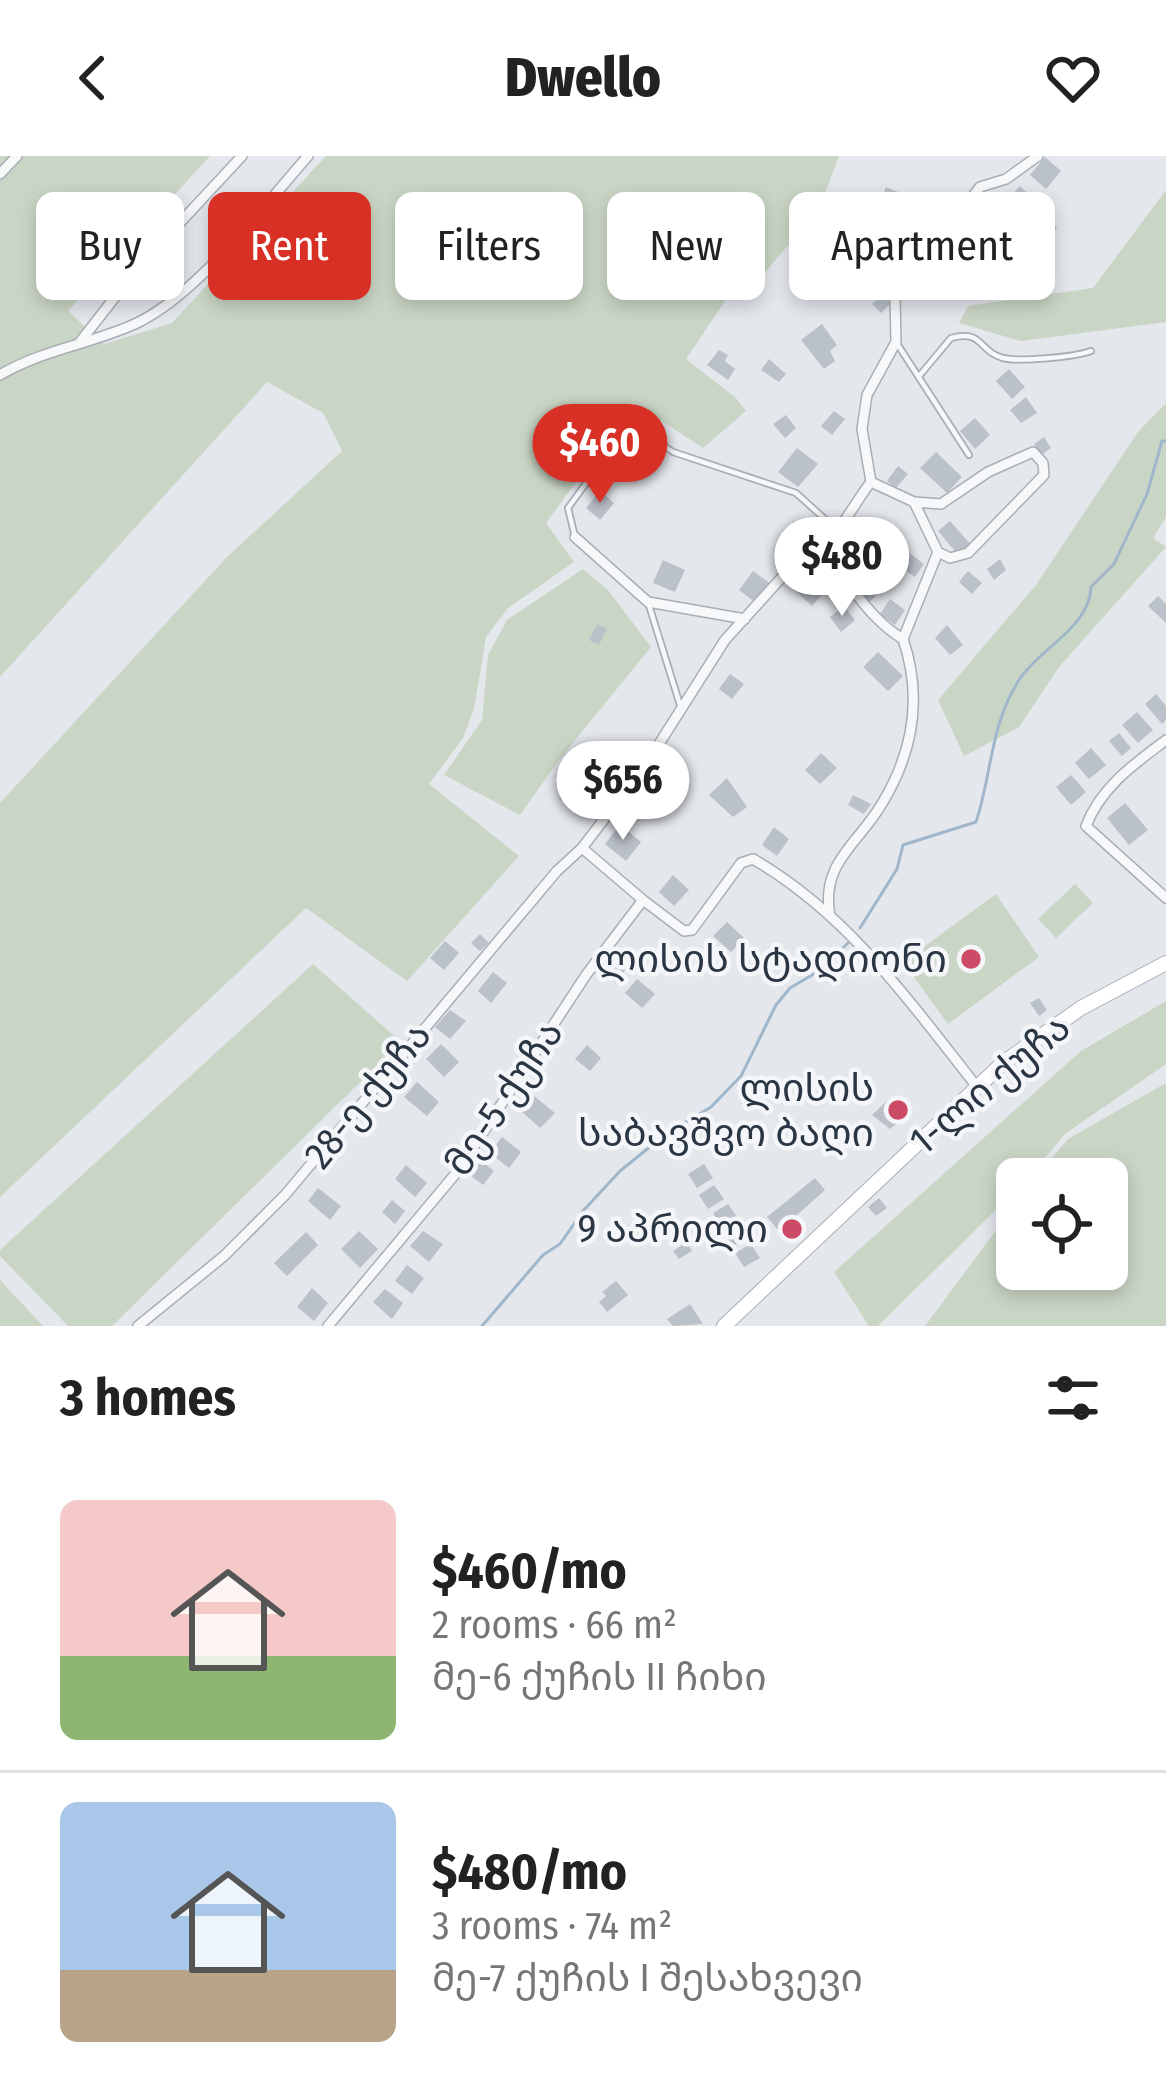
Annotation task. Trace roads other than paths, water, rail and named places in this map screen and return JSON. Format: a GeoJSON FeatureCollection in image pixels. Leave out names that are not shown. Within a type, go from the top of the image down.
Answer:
{"type":"FeatureCollection","features":[{"type":"Feature","properties":{"kind":"main road","name":"1-ლი ქუჩა"},"geometry":{"type":"LineString","coordinates":[[724,1326],[1004,1063],[1081,1007],[1166,963]]}},
{"type":"Feature","properties":{"kind":"street"},"geometry":{"type":"LineString","coordinates":[[0,174],[17,156]]}},
{"type":"Feature","properties":{"kind":"street"},"geometry":{"type":"LineString","coordinates":[[80,343],[136,270],[242,156]]}},
{"type":"Feature","properties":{"kind":"street"},"geometry":{"type":"LineString","coordinates":[[0,375],[31,357],[137,323],[178,297],[308,156]]}},
{"type":"Feature","properties":{"kind":"street"},"geometry":{"type":"LineString","coordinates":[[914,502],[938,552],[950,558],[968,554],[1044,475],[1043,463],[1033,452],[988,472],[940,504],[914,502],[871,482],[862,429],[866,394],[896,342],[895,297],[980,187],[1006,179],[1038,156]]}},
{"type":"Feature","properties":{"kind":"street","name":"28-ე ქუჩა"},"geometry":{"type":"LineString","coordinates":[[139,1326],[224,1256],[285,1195],[557,871],[582,848],[645,766],[725,640],[803,554],[814,552],[837,531],[871,482]]}},
{"type":"Feature","properties":{"kind":"street"},"geometry":{"type":"LineString","coordinates":[[575,537],[648,602],[745,619]]}},
{"type":"Feature","properties":{"kind":"street"},"geometry":{"type":"LineString","coordinates":[[814,552],[828,560],[881,626],[903,639],[913,668],[914,724],[883,802],[829,876],[830,916]]}},
{"type":"Feature","properties":{"kind":"street"},"geometry":{"type":"LineString","coordinates":[[903,639],[938,552]]}},
{"type":"Feature","properties":{"kind":"street"},"geometry":{"type":"LineString","coordinates":[[1166,740],[1123,772],[1093,808],[1086,826],[1166,898]]}},
{"type":"Feature","properties":{"kind":"street"},"geometry":{"type":"LineString","coordinates":[[582,848],[684,931],[692,930],[741,862],[752,859],[790,881],[876,959],[978,1088]]}},
{"type":"Feature","properties":{"kind":"street","name":"მე-5 ქუჩა"},"geometry":{"type":"LineString","coordinates":[[328,1326],[457,1172],[586,975],[643,900]]}},
{"type":"Feature","properties":{"kind":"lane"},"geometry":{"type":"LineString","coordinates":[[920,375],[958,335],[981,340],[1008,360],[1091,351]]}},
{"type":"Feature","properties":{"kind":"lane"},"geometry":{"type":"LineString","coordinates":[[896,342],[969,455]]}},
{"type":"Feature","properties":{"kind":"lane"},"geometry":{"type":"LineString","coordinates":[[575,537],[568,508],[630,423],[674,452],[796,493],[837,531]]}},
{"type":"Feature","properties":{"kind":"lane"},"geometry":{"type":"LineString","coordinates":[[648,602],[680,706]]}},
{"type":"Feature","properties":{"kind":"waterway"},"geometry":{"type":"LineString","coordinates":[[860,928],[897,869],[903,845],[976,822],[1009,697],[1028,669],[1073,626],[1091,587],[1114,564],[1147,494],[1162,441],[1166,441]]}},
{"type":"Feature","properties":{"kind":"waterway"},"geometry":{"type":"LineString","coordinates":[[482,1326],[543,1255],[560,1244],[620,1171],[666,1134],[711,1107],[741,1076],[776,1005],[790,988],[819,971],[848,943]]}},
{"type":"Feature","properties":{"kind":"place","name":"ლისის სტადიონი"},"geometry":{"type":"Point","coordinates":[971,959]}},
{"type":"Feature","properties":{"kind":"place","name":"ლისის საბავშვო ბაღი"},"geometry":{"type":"Point","coordinates":[898,1110]}},
{"type":"Feature","properties":{"kind":"place","name":"9 აპრილი"},"geometry":{"type":"Point","coordinates":[792,1229]}}]}
